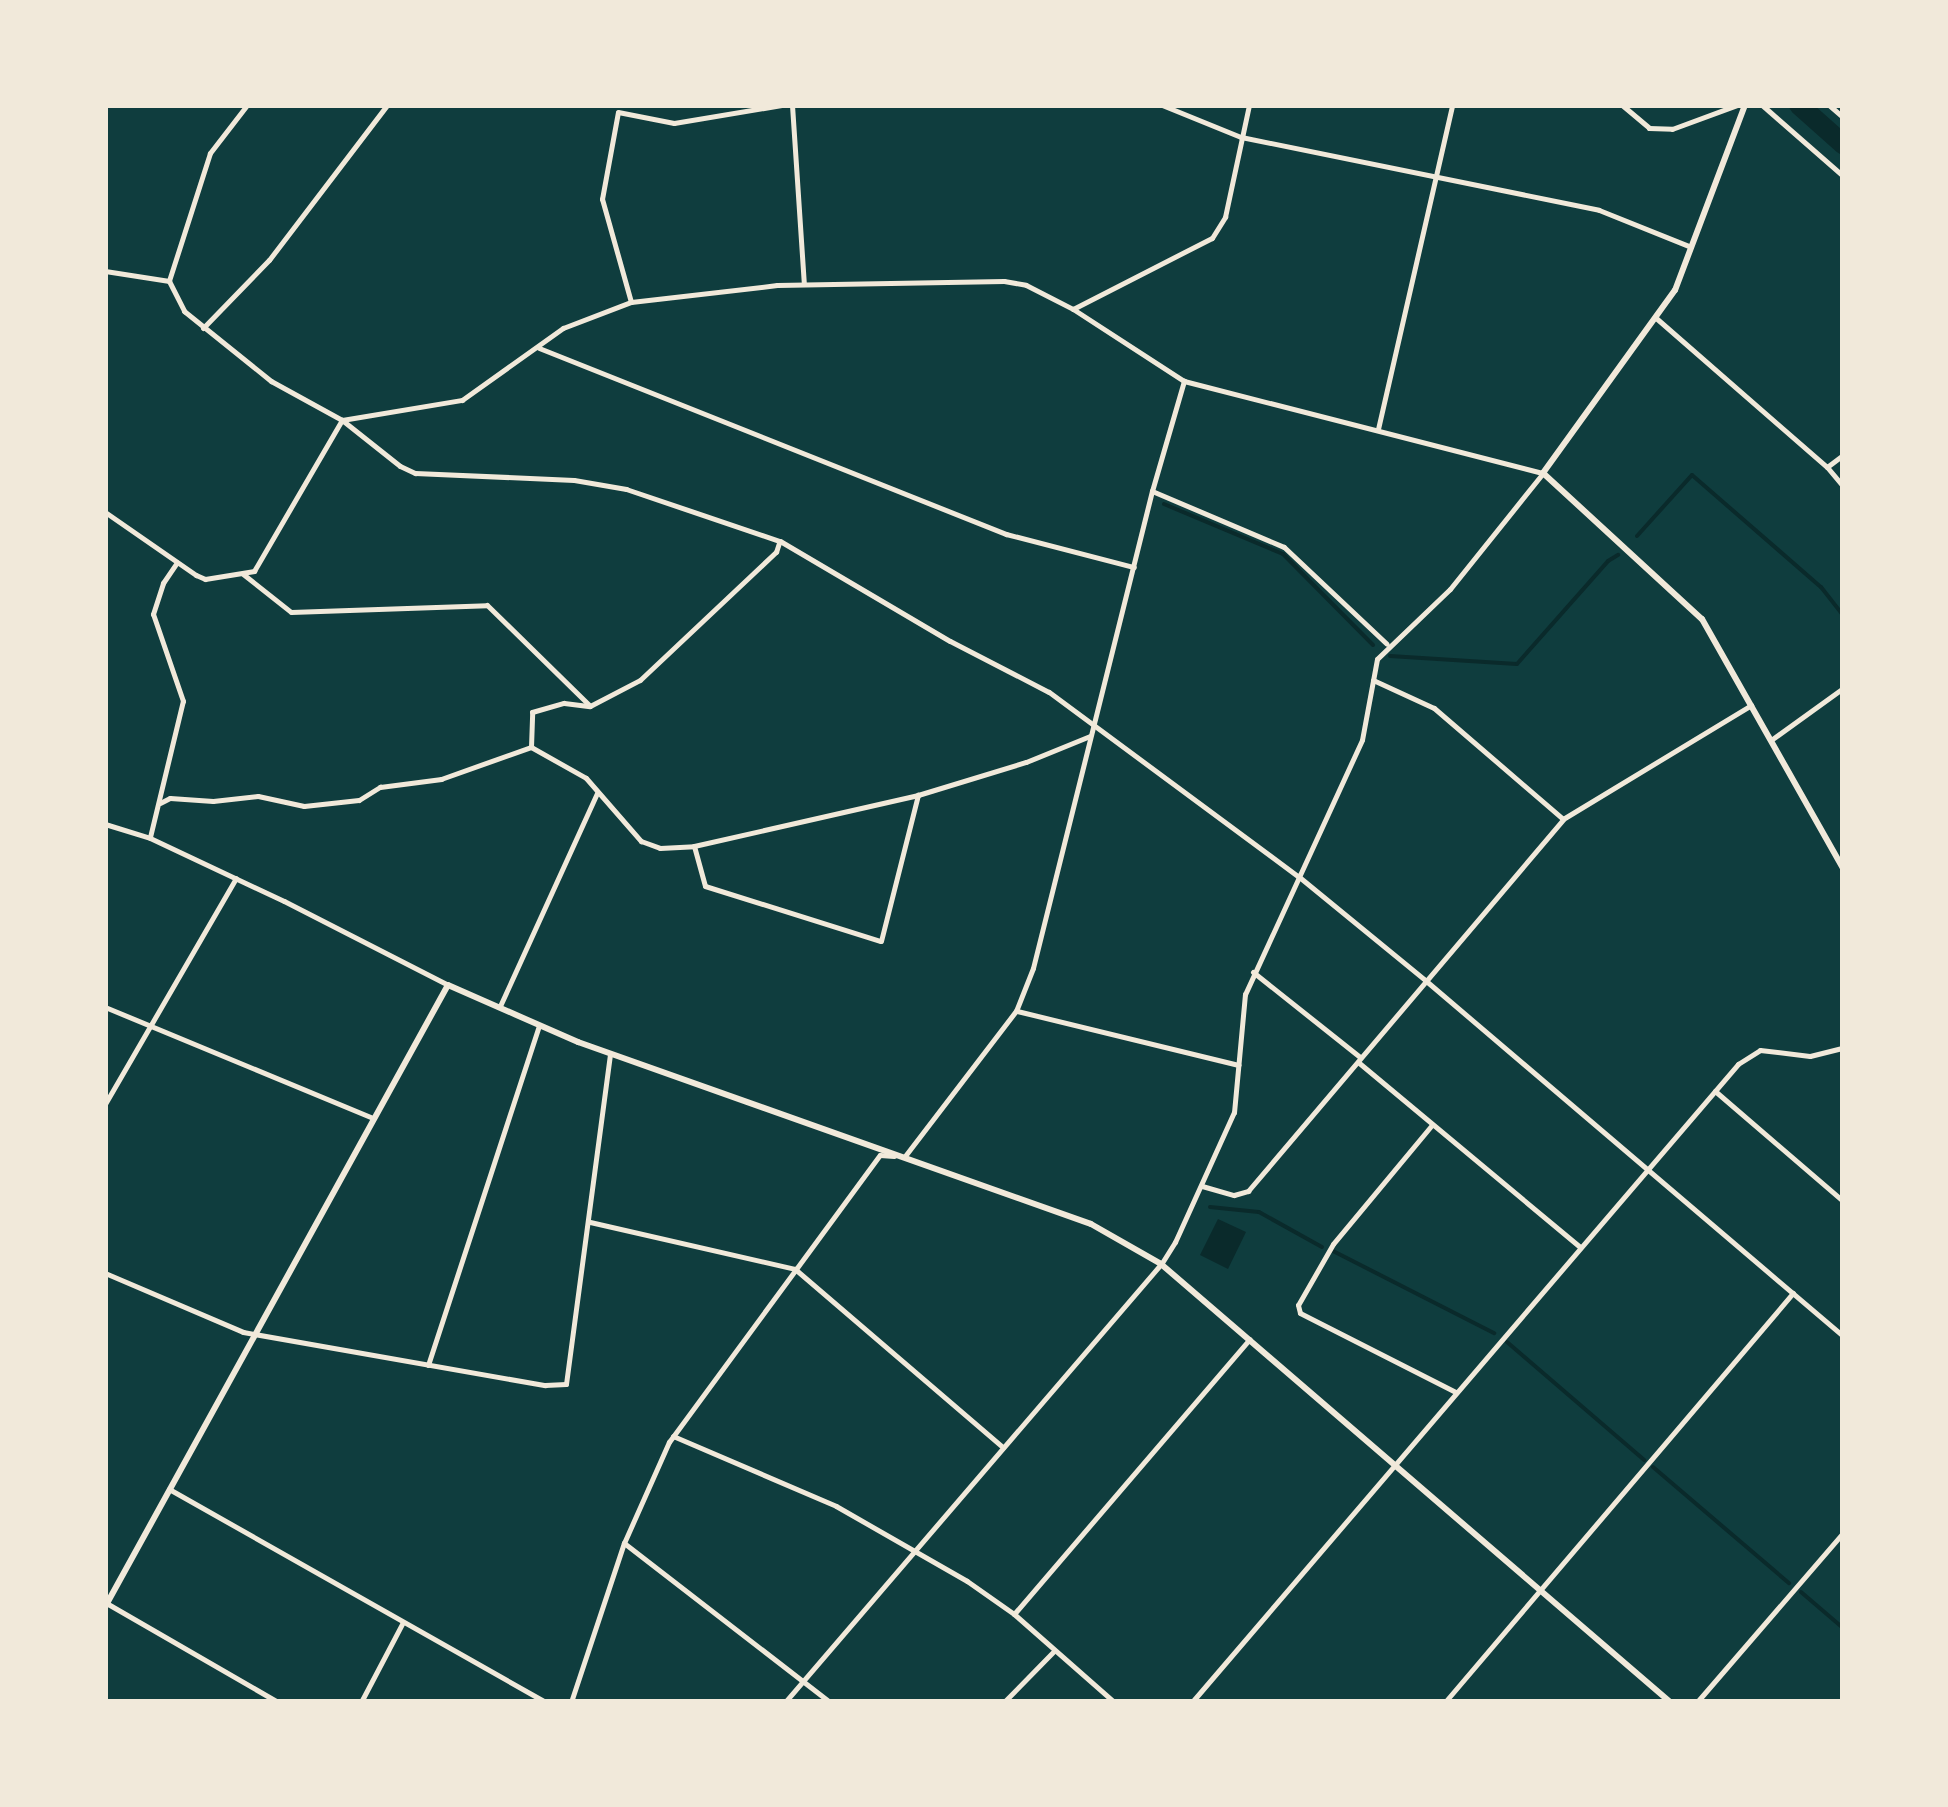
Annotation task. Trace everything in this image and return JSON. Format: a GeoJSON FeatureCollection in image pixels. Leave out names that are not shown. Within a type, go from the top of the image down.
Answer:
{"type":"FeatureCollection","features":[{"type":"Feature","properties":{"kind":"street"},"geometry":{"type":"LineString","coordinates":[[247,105],[210,153],[169,281],[184,311],[271,381],[342,420],[400,466],[415,473],[574,480],[626,489],[780,541],[1093,720],[1298,876],[1425,980],[1843,1336]]}},
{"type":"Feature","properties":{"kind":"street"},"geometry":{"type":"LineString","coordinates":[[203,328],[269,260],[386,105]]}},
{"type":"Feature","properties":{"kind":"street"},"geometry":{"type":"LineString","coordinates":[[631,302],[602,200],[618,112],[674,122],[782,105]]}},
{"type":"Feature","properties":{"kind":"street"},"geometry":{"type":"LineString","coordinates":[[792,105],[804,284]]}},
{"type":"Feature","properties":{"kind":"street"},"geometry":{"type":"LineString","coordinates":[[1162,105],[1242,138],[1599,210],[1694,248]]}},
{"type":"Feature","properties":{"kind":"street"},"geometry":{"type":"LineString","coordinates":[[1073,309],[1212,238],[1225,217],[1249,105]]}},
{"type":"Feature","properties":{"kind":"street"},"geometry":{"type":"LineString","coordinates":[[1378,429],[1452,105]]}},
{"type":"Feature","properties":{"kind":"street"},"geometry":{"type":"LineString","coordinates":[[1622,105],[1650,128],[1672,129],[1737,105]]}},
{"type":"Feature","properties":{"kind":"street"},"geometry":{"type":"LineString","coordinates":[[785,1702],[1161,1264],[1202,1186],[1234,1112],[1245,994],[1362,740],[1377,659],[1387,644],[1450,589],[1543,473],[1675,290],[1746,105]]}},
{"type":"Feature","properties":{"kind":"street"},"geometry":{"type":"LineString","coordinates":[[1762,105],[1843,176]]}},
{"type":"Feature","properties":{"kind":"street"},"geometry":{"type":"LineString","coordinates":[[1830,105],[1843,117]]}},
{"type":"Feature","properties":{"kind":"street"},"geometry":{"type":"LineString","coordinates":[[105,271],[169,281]]}},
{"type":"Feature","properties":{"kind":"street"},"geometry":{"type":"LineString","coordinates":[[342,420],[454,403],[539,348],[562,328],[631,302],[690,292],[804,284],[1004,281],[1026,285],[1073,309],[1184,381],[1543,473],[1693,608],[1843,868]]}},
{"type":"Feature","properties":{"kind":"street"},"geometry":{"type":"LineString","coordinates":[[1656,318],[1828,467],[1843,486]]}},
{"type":"Feature","properties":{"kind":"street"},"geometry":{"type":"LineString","coordinates":[[539,348],[1006,534],[1134,567]]}},
{"type":"Feature","properties":{"kind":"street"},"geometry":{"type":"LineString","coordinates":[[908,1156],[1016,1011],[1033,968],[1093,720],[1184,381]]}},
{"type":"Feature","properties":{"kind":"street"},"geometry":{"type":"LineString","coordinates":[[105,512],[206,579],[254,572],[342,420]]}},
{"type":"Feature","properties":{"kind":"street"},"geometry":{"type":"LineString","coordinates":[[1828,467],[1843,456]]}},
{"type":"Feature","properties":{"kind":"street"},"geometry":{"type":"LineString","coordinates":[[1152,492],[1284,546],[1387,644]]}},
{"type":"Feature","properties":{"kind":"street"},"geometry":{"type":"LineString","coordinates":[[531,747],[532,712],[564,704],[590,706],[640,680],[776,552],[780,541]]}},
{"type":"Feature","properties":{"kind":"street"},"geometry":{"type":"LineString","coordinates":[[150,838],[183,700],[153,614],[163,582],[178,562]]}},
{"type":"Feature","properties":{"kind":"street"},"geometry":{"type":"LineString","coordinates":[[243,574],[291,612],[487,605],[590,706]]}},
{"type":"Feature","properties":{"kind":"street"},"geometry":{"type":"LineString","coordinates":[[1373,680],[1434,708],[1563,819]]}},
{"type":"Feature","properties":{"kind":"street"},"geometry":{"type":"LineString","coordinates":[[1771,740],[1843,688]]}},
{"type":"Feature","properties":{"kind":"street"},"geometry":{"type":"LineString","coordinates":[[1202,1186],[1234,1194],[1248,1191],[1563,819],[1751,705]]}},
{"type":"Feature","properties":{"kind":"street"},"geometry":{"type":"LineString","coordinates":[[160,803],[170,798],[213,801],[258,796],[304,806],[359,800],[380,787],[441,780],[531,747],[586,778],[641,841],[660,848],[694,846],[918,795],[1026,762],[1091,736]]}},
{"type":"Feature","properties":{"kind":"street"},"geometry":{"type":"LineString","coordinates":[[500,1006],[597,794]]}},
{"type":"Feature","properties":{"kind":"street"},"geometry":{"type":"LineString","coordinates":[[694,846],[705,886],[881,942],[918,795]]}},
{"type":"Feature","properties":{"kind":"street"},"geometry":{"type":"LineString","coordinates":[[105,824],[150,838],[448,985],[610,1054],[908,1156],[1091,1224],[1161,1264],[1251,1338],[1670,1702]]}},
{"type":"Feature","properties":{"kind":"street"},"geometry":{"type":"LineString","coordinates":[[105,1104],[236,878]]}},
{"type":"Feature","properties":{"kind":"street"},"geometry":{"type":"LineString","coordinates":[[1253,972],[1360,1060],[1431,1126],[1580,1247]]}},
{"type":"Feature","properties":{"kind":"street"},"geometry":{"type":"LineString","coordinates":[[278,1702],[106,1605],[252,1334],[448,985]]}},
{"type":"Feature","properties":{"kind":"street"},"geometry":{"type":"LineString","coordinates":[[105,1007],[372,1117]]}},
{"type":"Feature","properties":{"kind":"street"},"geometry":{"type":"LineString","coordinates":[[1016,1011],[1238,1065]]}},
{"type":"Feature","properties":{"kind":"street"},"geometry":{"type":"LineString","coordinates":[[428,1365],[539,1024]]}},
{"type":"Feature","properties":{"kind":"street"},"geometry":{"type":"LineString","coordinates":[[1192,1702],[1738,1064],[1760,1050],[1810,1056],[1843,1048]]}},
{"type":"Feature","properties":{"kind":"street"},"geometry":{"type":"LineString","coordinates":[[105,1274],[252,1334],[545,1385],[566,1384],[610,1054]]}},
{"type":"Feature","properties":{"kind":"street"},"geometry":{"type":"LineString","coordinates":[[1715,1090],[1843,1201]]}},
{"type":"Feature","properties":{"kind":"street"},"geometry":{"type":"LineString","coordinates":[[1431,1126],[1333,1244],[1298,1304],[1300,1313],[1456,1392]]}},
{"type":"Feature","properties":{"kind":"street"},"geometry":{"type":"LineString","coordinates":[[570,1702],[624,1543],[673,1436],[880,1155],[908,1156]]}},
{"type":"Feature","properties":{"kind":"street"},"geometry":{"type":"LineString","coordinates":[[590,1222],[795,1269],[1003,1447]]}},
{"type":"Feature","properties":{"kind":"street"},"geometry":{"type":"LineString","coordinates":[[1445,1702],[1793,1293]]}},
{"type":"Feature","properties":{"kind":"street"},"geometry":{"type":"LineString","coordinates":[[1014,1614],[1251,1338]]}},
{"type":"Feature","properties":{"kind":"street"},"geometry":{"type":"LineString","coordinates":[[673,1436],[836,1506],[967,1581],[1014,1614],[1114,1702]]}},
{"type":"Feature","properties":{"kind":"street"},"geometry":{"type":"LineString","coordinates":[[170,1489],[546,1702]]}},
{"type":"Feature","properties":{"kind":"street"},"geometry":{"type":"LineString","coordinates":[[1696,1702],[1843,1533]]}},
{"type":"Feature","properties":{"kind":"street"},"geometry":{"type":"LineString","coordinates":[[624,1543],[830,1702]]}},
{"type":"Feature","properties":{"kind":"street"},"geometry":{"type":"LineString","coordinates":[[361,1702],[403,1622]]}},
{"type":"Feature","properties":{"kind":"street"},"geometry":{"type":"LineString","coordinates":[[1004,1702],[1054,1651]]}},
{"type":"Feature","properties":{"kind":"water"},"geometry":{"type":"Polygon","coordinates":[[[1218,1219],[1246,1232],[1228,1269],[1200,1255],[1218,1219]]]}},
{"type":"Feature","properties":{"kind":"waterway"},"geometry":{"type":"LineString","coordinates":[[1799,105],[1843,144]]}},
{"type":"Feature","properties":{"kind":"waterway"},"geometry":{"type":"LineString","coordinates":[[1637,536],[1692,475],[1821,587],[1843,615]]}},
{"type":"Feature","properties":{"kind":"waterway"},"geometry":{"type":"LineString","coordinates":[[1164,504],[1283,554],[1373,645]]}},
{"type":"Feature","properties":{"kind":"waterway"},"geometry":{"type":"LineString","coordinates":[[1390,656],[1517,664],[1608,561],[1618,555]]}},
{"type":"Feature","properties":{"kind":"waterway"},"geometry":{"type":"LineString","coordinates":[[1210,1207],[1259,1212],[1322,1247]]}},
{"type":"Feature","properties":{"kind":"waterway"},"geometry":{"type":"LineString","coordinates":[[1333,1251],[1494,1333]]}},
{"type":"Feature","properties":{"kind":"waterway"},"geometry":{"type":"LineString","coordinates":[[1507,1342],[1644,1460]]}},
{"type":"Feature","properties":{"kind":"waterway"},"geometry":{"type":"LineString","coordinates":[[1653,1467],[1789,1583]]}},
{"type":"Feature","properties":{"kind":"waterway"},"geometry":{"type":"LineString","coordinates":[[1801,1592],[1843,1628]]}}]}
